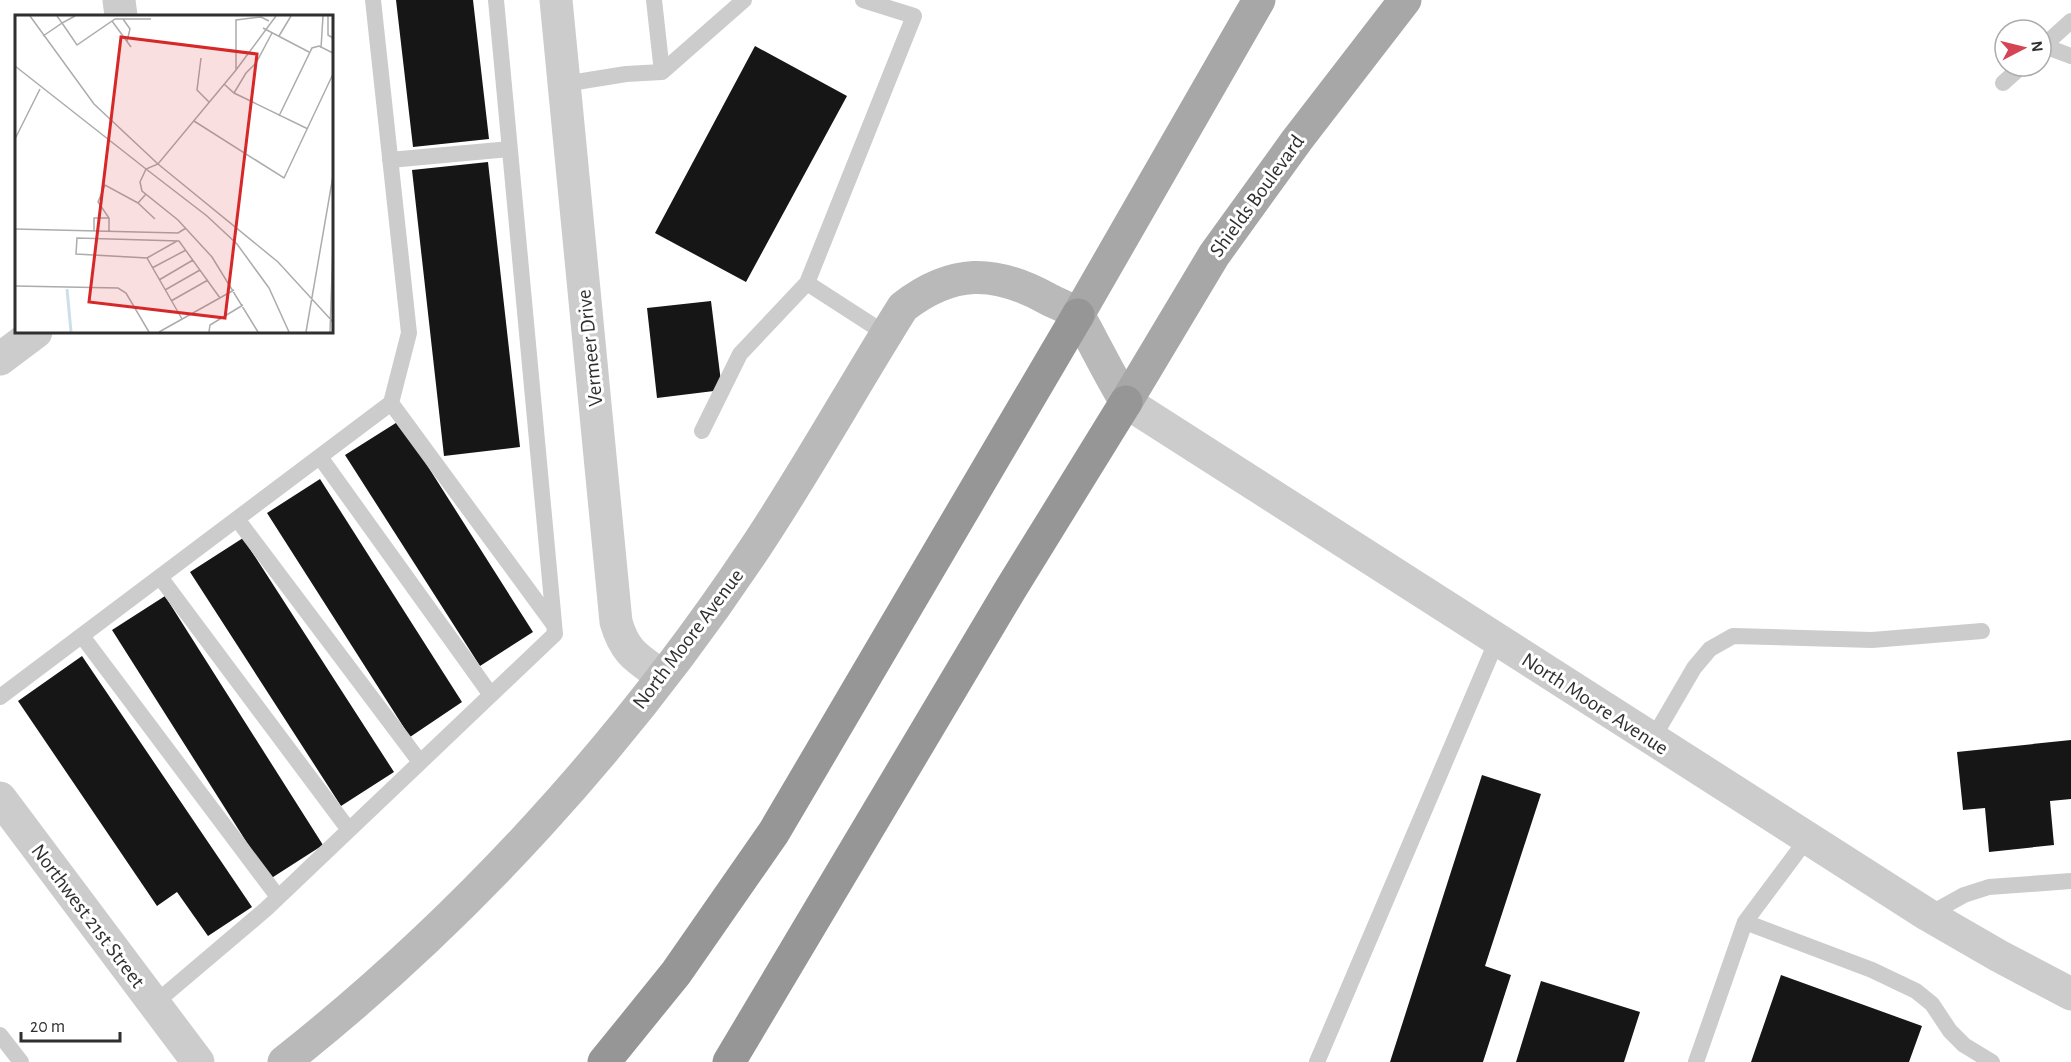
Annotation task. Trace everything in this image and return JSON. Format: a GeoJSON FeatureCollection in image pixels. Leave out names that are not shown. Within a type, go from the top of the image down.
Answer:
{"type":"FeatureCollection","features":[{"type":"Feature","properties":{"kind":"highway"},"geometry":{"type":"LineString","coordinates":[[604,1062],[676,973],[774,832],[1078,315]]}},
{"type":"Feature","properties":{"kind":"highway"},"geometry":{"type":"LineString","coordinates":[[729,1062],[1010,590],[1126,402]]}},
{"type":"Feature","properties":{"kind":"main road"},"geometry":{"type":"LineString","coordinates":[[1078,315],[1259,0]]}},
{"type":"Feature","properties":{"kind":"main road","name":"Shields Boulevard"},"geometry":{"type":"LineString","coordinates":[[1126,402],[1214,255],[1297,140],[1406,0]]}},
{"type":"Feature","properties":{"kind":"street"},"geometry":{"type":"LineString","coordinates":[[119,0],[121,15]]}},
{"type":"Feature","properties":{"kind":"street","name":"Vermeer Drive"},"geometry":{"type":"LineString","coordinates":[[556,0],[616,622],[621,640],[631,654],[662,676]]}},
{"type":"Feature","properties":{"kind":"street","name":"North Moore Avenue"},"geometry":{"type":"LineString","coordinates":[[284,1062],[391,973],[460,906],[608,746],[714,607],[753,551],[794,488],[903,307],[932,287],[951,280],[971,278],[1011,282],[1030,289],[1078,315]]}},
{"type":"Feature","properties":{"kind":"street"},"geometry":{"type":"LineString","coordinates":[[1078,315],[1126,402]]}},
{"type":"Feature","properties":{"kind":"street"},"geometry":{"type":"LineString","coordinates":[[0,359],[35,333]]}},
{"type":"Feature","properties":{"kind":"street","name":"North Moore Avenue"},"geometry":{"type":"LineString","coordinates":[[1126,402],[1928,915],[2071,994]]}},
{"type":"Feature","properties":{"kind":"street","name":"Northwest 21st Street"},"geometry":{"type":"LineString","coordinates":[[0,798],[198,1062]]}},
{"type":"Feature","properties":{"kind":"lane"},"geometry":{"type":"LineString","coordinates":[[0,697],[391,404],[409,333],[373,0]]}},
{"type":"Feature","properties":{"kind":"lane"},"geometry":{"type":"LineString","coordinates":[[154,1004],[278,897],[555,634],[496,0]]}},
{"type":"Feature","properties":{"kind":"lane"},"geometry":{"type":"LineString","coordinates":[[654,0],[662,72]]}},
{"type":"Feature","properties":{"kind":"lane"},"geometry":{"type":"LineString","coordinates":[[564,84],[626,74],[662,72],[744,0]]}},
{"type":"Feature","properties":{"kind":"lane"},"geometry":{"type":"LineString","coordinates":[[702,431],[740,354],[807,283],[914,16],[862,0]]}},
{"type":"Feature","properties":{"kind":"lane"},"geometry":{"type":"LineString","coordinates":[[2053,37],[2071,21]]}},
{"type":"Feature","properties":{"kind":"lane"},"geometry":{"type":"LineString","coordinates":[[2053,50],[2071,56]]}},
{"type":"Feature","properties":{"kind":"lane"},"geometry":{"type":"LineString","coordinates":[[2003,83],[2009,78]]}},
{"type":"Feature","properties":{"kind":"lane"},"geometry":{"type":"LineString","coordinates":[[390,160],[510,150]]}},
{"type":"Feature","properties":{"kind":"lane"},"geometry":{"type":"LineString","coordinates":[[807,283],[886,334]]}},
{"type":"Feature","properties":{"kind":"lane"},"geometry":{"type":"LineString","coordinates":[[391,404],[554,625]]}},
{"type":"Feature","properties":{"kind":"lane"},"geometry":{"type":"LineString","coordinates":[[320,457],[491,695]]}},
{"type":"Feature","properties":{"kind":"lane"},"geometry":{"type":"LineString","coordinates":[[237,519],[420,762]]}},
{"type":"Feature","properties":{"kind":"lane"},"geometry":{"type":"LineString","coordinates":[[160,577],[349,830]]}},
{"type":"Feature","properties":{"kind":"lane"},"geometry":{"type":"LineString","coordinates":[[1652,740],[1694,668],[1710,649],[1733,636],[1872,640],[1982,631]]}},
{"type":"Feature","properties":{"kind":"lane"},"geometry":{"type":"LineString","coordinates":[[82,636],[278,897]]}},
{"type":"Feature","properties":{"kind":"lane"},"geometry":{"type":"LineString","coordinates":[[1317,1062],[1497,640]]}},
{"type":"Feature","properties":{"kind":"lane"},"geometry":{"type":"LineString","coordinates":[[1696,1062],[1744,922],[1807,839]]}},
{"type":"Feature","properties":{"kind":"lane"},"geometry":{"type":"LineString","coordinates":[[1928,915],[1964,896],[1989,887],[2071,881]]}},
{"type":"Feature","properties":{"kind":"lane"},"geometry":{"type":"LineString","coordinates":[[1744,922],[1872,970],[1916,991],[1932,1004],[1950,1031],[1964,1045],[1992,1062]]}},
{"type":"Feature","properties":{"kind":"lane"},"geometry":{"type":"LineString","coordinates":[[0,1035],[21,1062]]}},
{"type":"Feature","properties":{"kind":"building"},"geometry":{"type":"Polygon","coordinates":[[[396,0],[473,0],[489,139],[413,147],[396,0]]]}},
{"type":"Feature","properties":{"kind":"building"},"geometry":{"type":"Polygon","coordinates":[[[755,46],[847,96],[746,282],[655,233],[755,46]]]}},
{"type":"Feature","properties":{"kind":"building"},"geometry":{"type":"Polygon","coordinates":[[[488,162],[520,447],[444,456],[412,170],[488,162]]]}},
{"type":"Feature","properties":{"kind":"building"},"geometry":{"type":"Polygon","coordinates":[[[711,301],[722,390],[657,398],[647,308],[711,301]]]}},
{"type":"Feature","properties":{"kind":"building"},"geometry":{"type":"Polygon","coordinates":[[[399,421],[533,632],[480,666],[345,455],[399,421]]]}},
{"type":"Feature","properties":{"kind":"building"},"geometry":{"type":"Polygon","coordinates":[[[320,479],[462,702],[410,737],[267,513],[320,479]]]}},
{"type":"Feature","properties":{"kind":"building"},"geometry":{"type":"Polygon","coordinates":[[[243,538],[394,772],[341,806],[190,572],[243,538]]]}},
{"type":"Feature","properties":{"kind":"building"},"geometry":{"type":"Polygon","coordinates":[[[165,596],[323,845],[270,879],[112,630],[165,596]]]}},
{"type":"Feature","properties":{"kind":"building"},"geometry":{"type":"Polygon","coordinates":[[[82,656],[252,907],[208,936],[177,892],[157,906],[18,701],[82,656]]]}},
{"type":"Feature","properties":{"kind":"building"},"geometry":{"type":"Polygon","coordinates":[[[2071,740],[2071,799],[2050,801],[2054,845],[1989,852],[1985,808],[1963,810],[1957,752],[2071,740]]]}},
{"type":"Feature","properties":{"kind":"building"},"geometry":{"type":"Polygon","coordinates":[[[1482,775],[1541,794],[1485,966],[1511,975],[1483,1062],[1390,1062],[1482,775]]]}},
{"type":"Feature","properties":{"kind":"building"},"geometry":{"type":"Polygon","coordinates":[[[1781,975],[1922,1026],[1909,1062],[1751,1062],[1781,975]]]}},
{"type":"Feature","properties":{"kind":"building"},"geometry":{"type":"Polygon","coordinates":[[[1541,981],[1640,1012],[1624,1062],[1516,1062],[1541,981]]]}}]}
